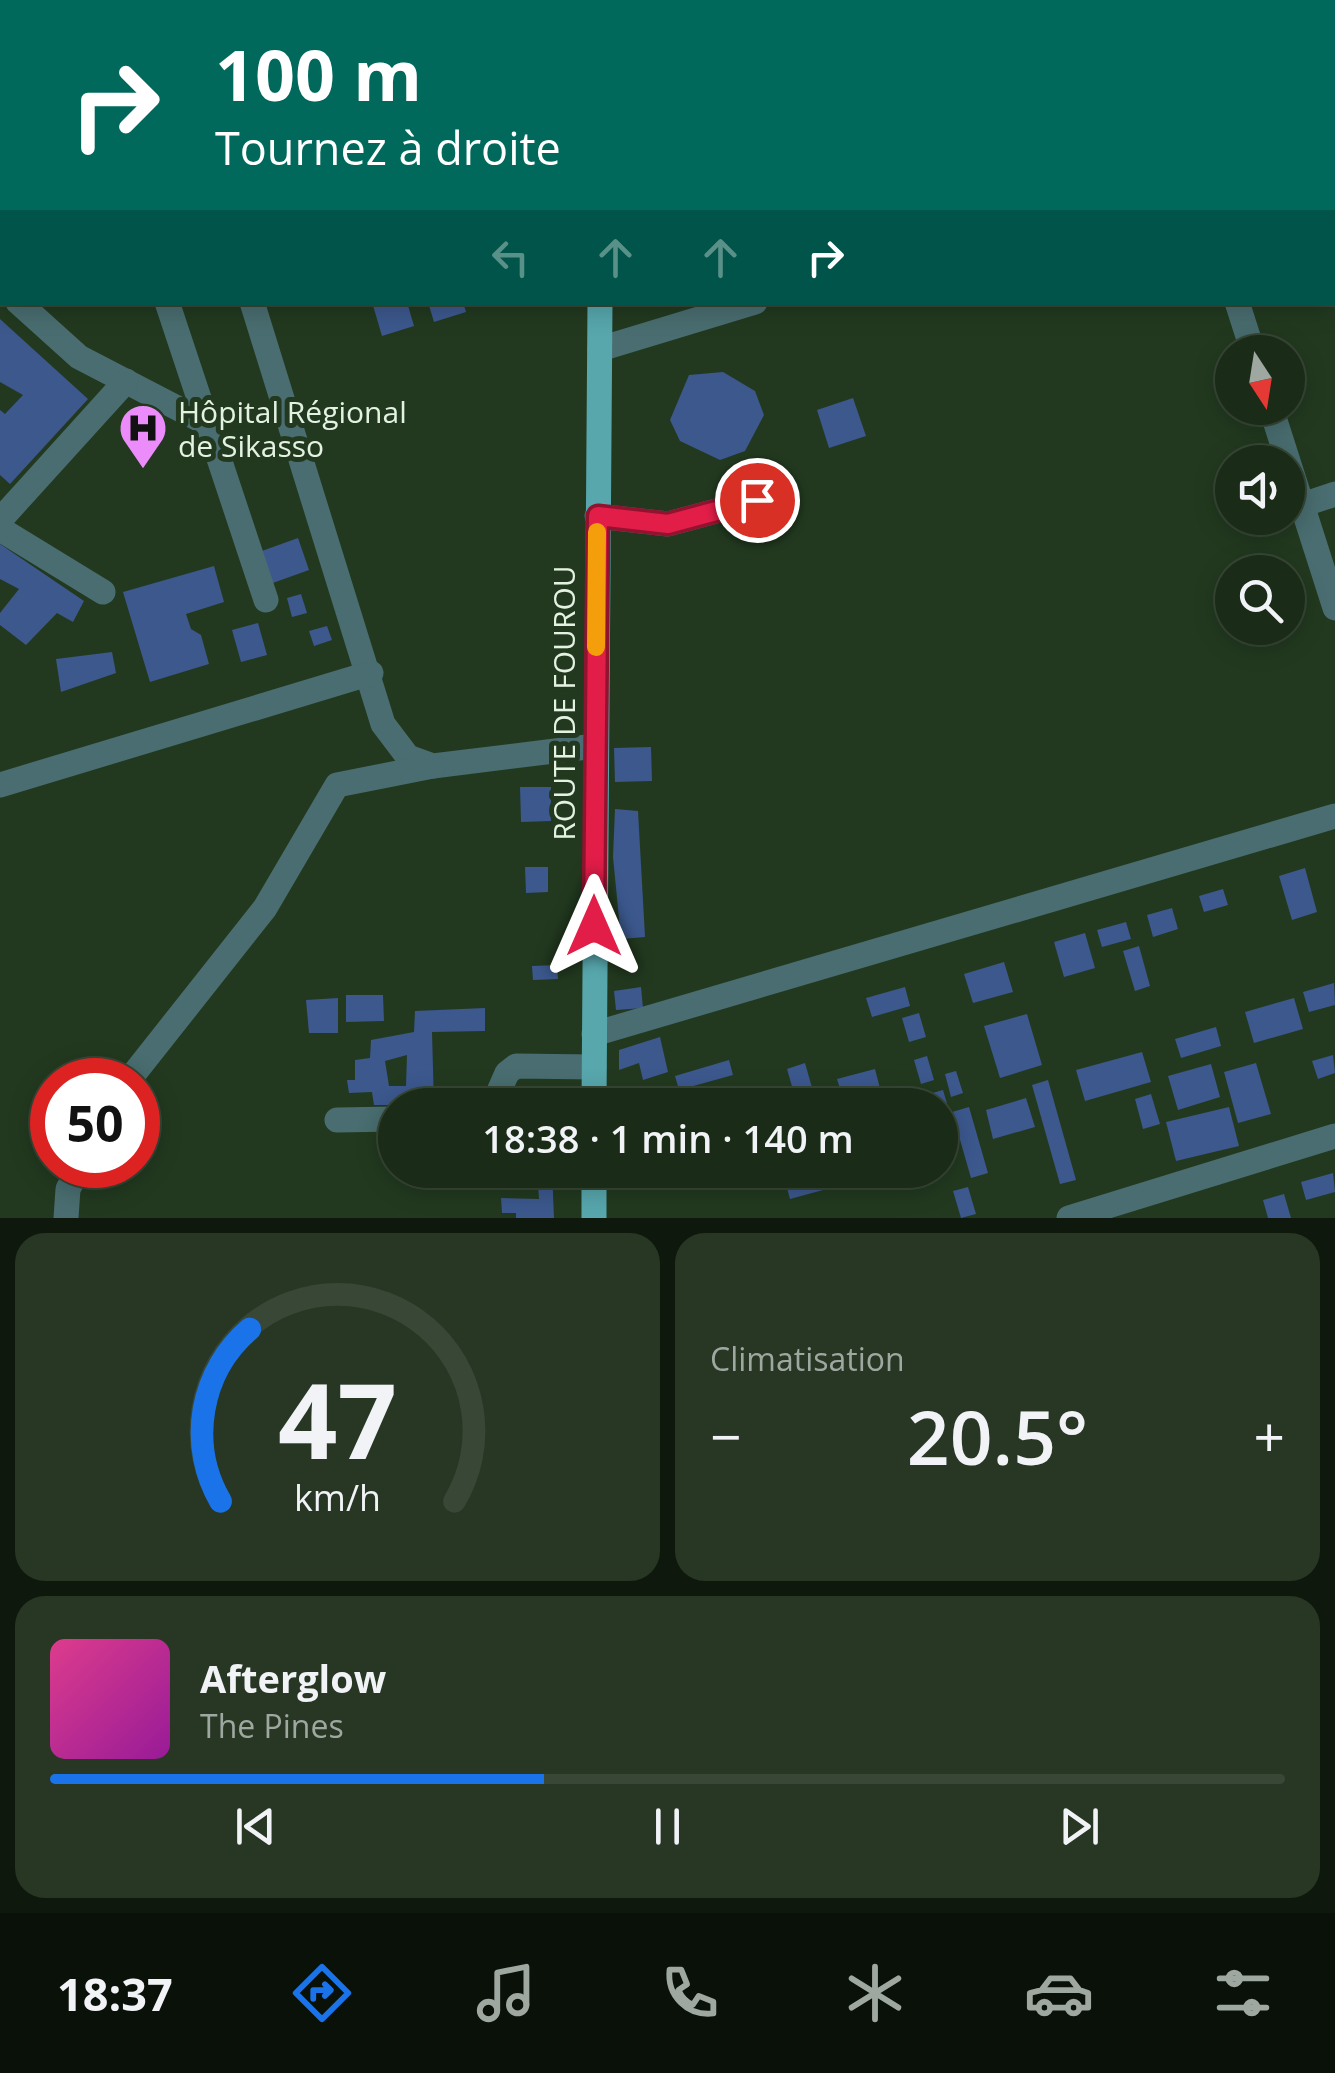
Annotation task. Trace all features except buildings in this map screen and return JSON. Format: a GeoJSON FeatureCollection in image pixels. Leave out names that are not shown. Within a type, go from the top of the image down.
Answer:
{"type":"FeatureCollection","features":[{"type":"Feature","properties":{"kind":"main road","name":"ROUTE DE FOUROU"},"geometry":{"type":"LineString","coordinates":[[594,1088],[600,305]]}},
{"type":"Feature","properties":{"kind":"main road"},"geometry":{"type":"LineString","coordinates":[[594,1188],[594,1218]]}},
{"type":"Feature","properties":{"kind":"street"},"geometry":{"type":"LineString","coordinates":[[21,305],[79,357],[208,424]]}},
{"type":"Feature","properties":{"kind":"street"},"geometry":{"type":"LineString","coordinates":[[168,305],[266,600]]}},
{"type":"Feature","properties":{"kind":"street"},"geometry":{"type":"LineString","coordinates":[[253,305],[383,724],[408,757],[433,766]]}},
{"type":"Feature","properties":{"kind":"street"},"geometry":{"type":"LineString","coordinates":[[600,349],[745,305]]}},
{"type":"Feature","properties":{"kind":"street"},"geometry":{"type":"LineString","coordinates":[[1238,305],[1248,335]]}},
{"type":"Feature","properties":{"kind":"street"},"geometry":{"type":"LineString","coordinates":[[0,520],[126,381]]}},
{"type":"Feature","properties":{"kind":"street"},"geometry":{"type":"LineString","coordinates":[[1305,504],[1335,494]]}},
{"type":"Feature","properties":{"kind":"street"},"geometry":{"type":"LineString","coordinates":[[598,516],[668,524],[757,500]]}},
{"type":"Feature","properties":{"kind":"street"},"geometry":{"type":"LineString","coordinates":[[1305,514],[1335,608]]}},
{"type":"Feature","properties":{"kind":"street"},"geometry":{"type":"LineString","coordinates":[[0,529],[103,592]]}},
{"type":"Feature","properties":{"kind":"street"},"geometry":{"type":"LineString","coordinates":[[0,785],[370,673]]}},
{"type":"Feature","properties":{"kind":"street"},"geometry":{"type":"LineString","coordinates":[[146,1058],[265,908],[337,785],[433,766],[595,746]]}},
{"type":"Feature","properties":{"kind":"street"},"geometry":{"type":"LineString","coordinates":[[594,1034],[1335,816]]}},
{"type":"Feature","properties":{"kind":"street"},"geometry":{"type":"LineString","coordinates":[[500,1088],[507,1073],[516,1066],[594,1067]]}},
{"type":"Feature","properties":{"kind":"street"},"geometry":{"type":"LineString","coordinates":[[336,1120],[378,1119]]}},
{"type":"Feature","properties":{"kind":"street"},"geometry":{"type":"LineString","coordinates":[[1069,1218],[1335,1136]]}},
{"type":"Feature","properties":{"kind":"street"},"geometry":{"type":"LineString","coordinates":[[66,1218],[69,1188]]}},
{"type":"Feature","properties":{"kind":"slow traffic"},"geometry":{"type":"LineString","coordinates":[[596,647],[597,532]]}},
{"type":"Feature","properties":{"kind":"place","name":"Hôpital Régional de Sikasso"},"geometry":{"type":"Point","coordinates":[143,470]}},
{"type":"Feature","properties":{"kind":"route"},"geometry":{"type":"LineString","coordinates":[[594,926],[598,516],[668,524],[757,500]]}}]}
